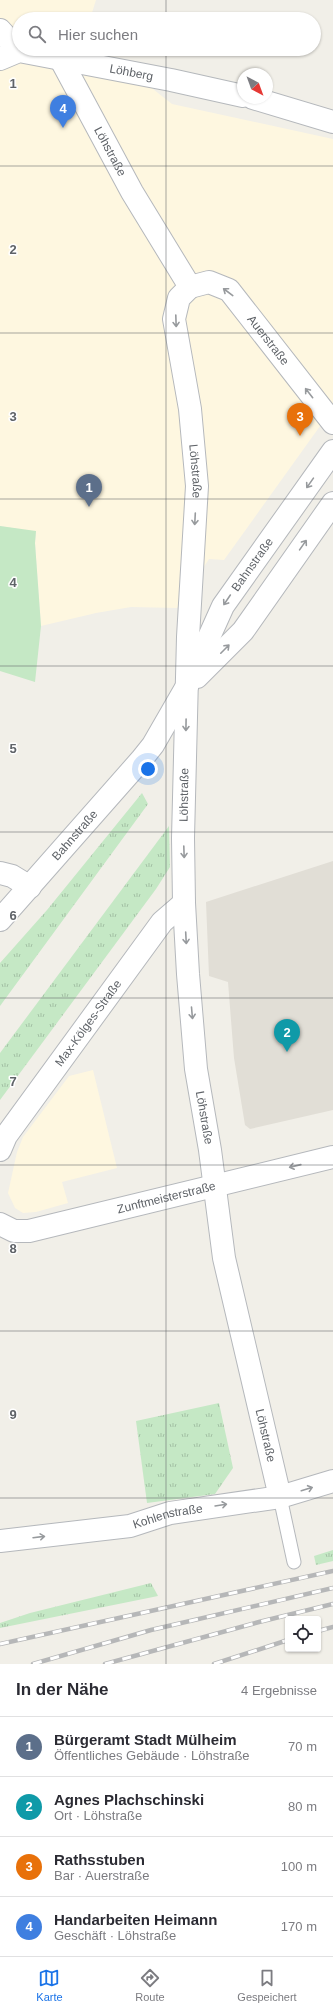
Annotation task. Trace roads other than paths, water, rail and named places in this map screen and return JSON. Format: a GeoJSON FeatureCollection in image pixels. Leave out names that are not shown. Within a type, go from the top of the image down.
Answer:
{"type":"FeatureCollection","features":[{"type":"Feature","properties":{"kind":"street","name":"Löhberg"},"geometry":{"type":"LineString","coordinates":[[0,30],[10,55]]}},
{"type":"Feature","properties":{"kind":"street","name":"Löhberg"},"geometry":{"type":"LineString","coordinates":[[27,56],[60,58],[237,95]]}},
{"type":"Feature","properties":{"kind":"street","name":"Löhstraße"},"geometry":{"type":"LineString","coordinates":[[60,58],[132,192],[190,287],[179,298],[174,319],[190,409],[197,486],[188,637],[183,838],[184,903],[196,1069],[224,1258],[280,1497]]}},
{"type":"Feature","properties":{"kind":"street"},"geometry":{"type":"LineString","coordinates":[[273,104],[333,122]]}},
{"type":"Feature","properties":{"kind":"street","name":"Auerstraße"},"geometry":{"type":"LineString","coordinates":[[190,287],[209,282],[229,290],[333,423]]}},
{"type":"Feature","properties":{"kind":"street","name":"Bahnstraße"},"geometry":{"type":"LineString","coordinates":[[0,920],[153,745],[187,686],[223,606],[333,451]]}},
{"type":"Feature","properties":{"kind":"street","name":"Bahnstraße"},"geometry":{"type":"LineString","coordinates":[[187,686],[243,631],[333,503]]}},
{"type":"Feature","properties":{"kind":"street"},"geometry":{"type":"LineString","coordinates":[[0,873],[12,876],[30,887]]}},
{"type":"Feature","properties":{"kind":"street","name":"Max-Kölges-Straße"},"geometry":{"type":"LineString","coordinates":[[0,1150],[6,1136],[162,922],[184,903]]}},
{"type":"Feature","properties":{"kind":"street","name":"Zunftmeisterstraße"},"geometry":{"type":"LineString","coordinates":[[0,1224],[14,1231],[29,1231],[333,1157]]}},
{"type":"Feature","properties":{"kind":"street","name":"Kohlenstraße"},"geometry":{"type":"LineString","coordinates":[[0,1541],[130,1526],[170,1513],[280,1497],[333,1481]]}},
{"type":"Feature","properties":{"kind":"lane","name":"Löhstraße"},"geometry":{"type":"LineString","coordinates":[[280,1497],[294,1562]]}},
{"type":"Feature","properties":{"kind":"railway"},"geometry":{"type":"LineString","coordinates":[[0,1644],[333,1571]]}},
{"type":"Feature","properties":{"kind":"railway"},"geometry":{"type":"LineString","coordinates":[[33,1664],[151,1630],[333,1588]]}},
{"type":"Feature","properties":{"kind":"railway"},"geometry":{"type":"LineString","coordinates":[[105,1664],[259,1622],[333,1604]]}},
{"type":"Feature","properties":{"kind":"railway"},"geometry":{"type":"LineString","coordinates":[[321,1630],[333,1627]]}},
{"type":"Feature","properties":{"kind":"railway"},"geometry":{"type":"LineString","coordinates":[[214,1664],[285,1641]]}},
{"type":"Feature","properties":{"kind":"place","name":"Handarbeiten Heimann"},"geometry":{"type":"Point","coordinates":[63,128]}},
{"type":"Feature","properties":{"kind":"place","name":"Rathsstuben"},"geometry":{"type":"Point","coordinates":[300,436]}},
{"type":"Feature","properties":{"kind":"place","name":"Bürgeramt Stadt Mülheim"},"geometry":{"type":"Point","coordinates":[89,507]}},
{"type":"Feature","properties":{"kind":"place","name":"Agnes Plachschinski"},"geometry":{"type":"Point","coordinates":[287,1052]}}]}
